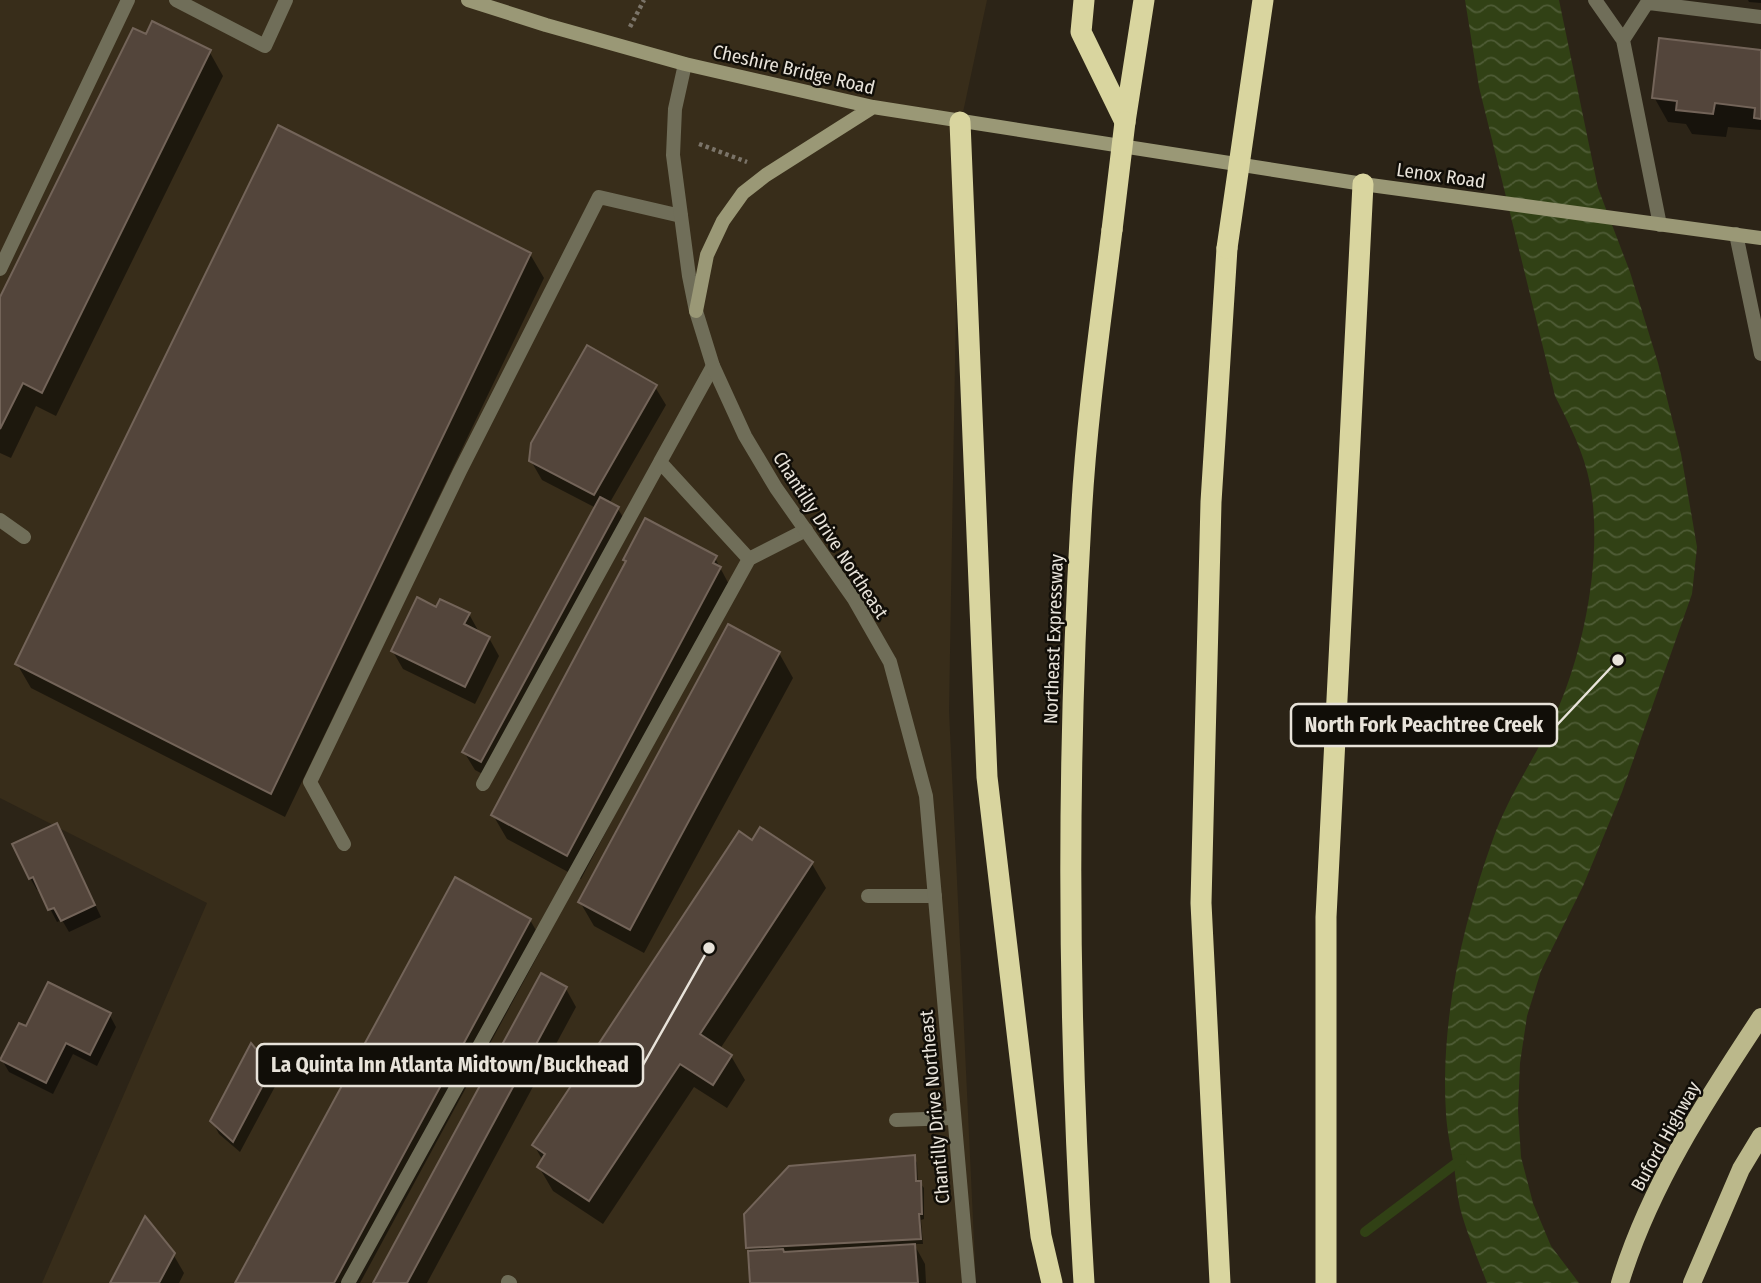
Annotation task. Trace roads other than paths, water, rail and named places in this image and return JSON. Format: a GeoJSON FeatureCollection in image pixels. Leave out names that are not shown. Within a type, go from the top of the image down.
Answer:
{"type":"FeatureCollection","features":[{"type":"Feature","properties":{"kind":"highway"},"geometry":{"type":"LineString","coordinates":[[1084,0],[1080,32],[1125,122]]}},
{"type":"Feature","properties":{"kind":"highway","name":"Northeast Expressway"},"geometry":{"type":"LineString","coordinates":[[1084,1283],[1071,1028],[1072,734],[1081,518],[1093,388],[1125,122],[1144,0]]}},
{"type":"Feature","properties":{"kind":"highway"},"geometry":{"type":"LineString","coordinates":[[1220,1283],[1201,903],[1211,502],[1227,248],[1263,0]]}},
{"type":"Feature","properties":{"kind":"highway"},"geometry":{"type":"LineString","coordinates":[[961,122],[987,777],[1041,1236],[1052,1283]]}},
{"type":"Feature","properties":{"kind":"highway"},"geometry":{"type":"LineString","coordinates":[[1326,1283],[1326,917],[1363,184]]}},
{"type":"Feature","properties":{"kind":"main road","name":"Cheshire Bridge Road"},"geometry":{"type":"LineString","coordinates":[[468,0],[558,29],[685,64],[873,107],[1117,146]]}},
{"type":"Feature","properties":{"kind":"main road"},"geometry":{"type":"LineString","coordinates":[[696,311],[707,255],[723,220],[743,193],[766,175],[873,107]]}},
{"type":"Feature","properties":{"kind":"main road","name":"Lenox Road"},"geometry":{"type":"LineString","coordinates":[[1117,146],[1363,184],[1761,238]]}},
{"type":"Feature","properties":{"kind":"main road","name":"Buford Highway"},"geometry":{"type":"LineString","coordinates":[[1620,1283],[1650,1207],[1683,1142],[1761,1017]]}},
{"type":"Feature","properties":{"kind":"main road"},"geometry":{"type":"LineString","coordinates":[[1692,1283],[1741,1169],[1761,1136]]}},
{"type":"Feature","properties":{"kind":"street"},"geometry":{"type":"LineString","coordinates":[[0,269],[128,0]]}},
{"type":"Feature","properties":{"kind":"street"},"geometry":{"type":"LineString","coordinates":[[176,0],[265,46],[286,0]]}},
{"type":"Feature","properties":{"kind":"street"},"geometry":{"type":"LineString","coordinates":[[1595,0],[1623,40],[1660,225]]}},
{"type":"Feature","properties":{"kind":"street"},"geometry":{"type":"LineString","coordinates":[[1623,40],[1649,1],[1761,17]]}},
{"type":"Feature","properties":{"kind":"street","name":"Chantilly Drive Northeast"},"geometry":{"type":"LineString","coordinates":[[685,64],[675,109],[673,155],[696,311],[713,366],[745,436],[776,488],[854,599],[890,662],[926,796],[968,1283]]}},
{"type":"Feature","properties":{"kind":"street"},"geometry":{"type":"LineString","coordinates":[[344,844],[310,782],[460,471],[599,197],[681,216]]}},
{"type":"Feature","properties":{"kind":"street"},"geometry":{"type":"LineString","coordinates":[[1736,234],[1761,354]]}},
{"type":"Feature","properties":{"kind":"street"},"geometry":{"type":"LineString","coordinates":[[483,783],[713,366]]}},
{"type":"Feature","properties":{"kind":"street"},"geometry":{"type":"LineString","coordinates":[[660,462],[749,559]]}},
{"type":"Feature","properties":{"kind":"street"},"geometry":{"type":"LineString","coordinates":[[0,520],[24,537]]}},
{"type":"Feature","properties":{"kind":"street"},"geometry":{"type":"LineString","coordinates":[[348,1283],[749,559],[806,530]]}},
{"type":"Feature","properties":{"kind":"street"},"geometry":{"type":"LineString","coordinates":[[868,896],[935,896]]}},
{"type":"Feature","properties":{"kind":"street"},"geometry":{"type":"LineString","coordinates":[[897,1120],[954,1118]]}},
{"type":"Feature","properties":{"kind":"water"},"geometry":{"type":"Polygon","coordinates":[[[1465,0],[1559,0],[1598,188],[1630,272],[1658,363],[1681,454],[1697,547],[1692,594],[1622,792],[1583,886],[1541,971],[1527,1016],[1520,1063],[1518,1110],[1521,1157],[1533,1203],[1551,1246],[1579,1283],[1487,1283],[1460,1208],[1447,1120],[1446,1045],[1463,940],[1493,839],[1567,686],[1589,599],[1594,540],[1590,484],[1576,438],[1555,396],[1479,87],[1465,0]]]}},
{"type":"Feature","properties":{"kind":"waterway"},"geometry":{"type":"LineString","coordinates":[[1365,1232],[1462,1159]]}},
{"type":"Feature","properties":{"kind":"place","name":"North Fork Peachtree Creek"},"geometry":{"type":"Point","coordinates":[1618,660]}},
{"type":"Feature","properties":{"kind":"place","name":"La Quinta Inn Atlanta Midtown/Buckhead"},"geometry":{"type":"Point","coordinates":[709,948]}}]}
